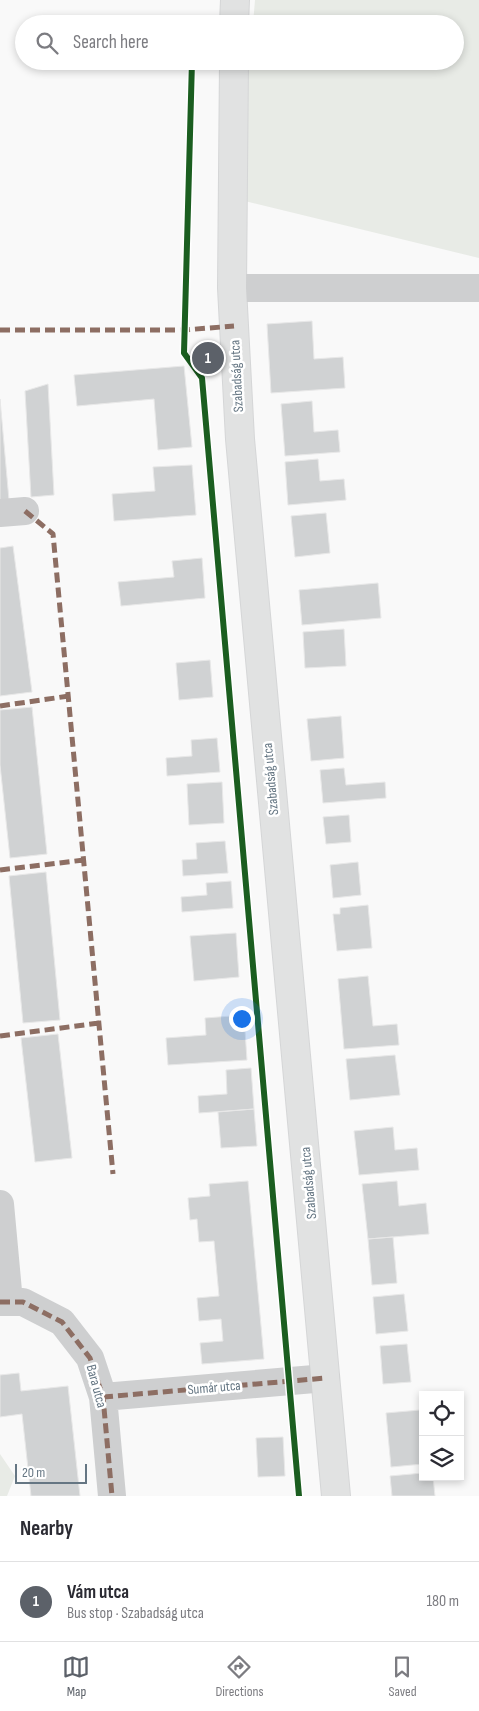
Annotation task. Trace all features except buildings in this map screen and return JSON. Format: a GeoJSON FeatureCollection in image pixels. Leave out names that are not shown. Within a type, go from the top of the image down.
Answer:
{"type":"FeatureCollection","features":[{"type":"Feature","properties":{"kind":"main road"},"geometry":{"type":"LineString","coordinates":[[234,15],[235,0]]}},
{"type":"Feature","properties":{"kind":"main road","name":"Szabadság utca"},"geometry":{"type":"LineString","coordinates":[[234,70],[232,288],[240,439],[336,1496]]}},
{"type":"Feature","properties":{"kind":"street"},"geometry":{"type":"LineString","coordinates":[[232,288],[479,288]]}},
{"type":"Feature","properties":{"kind":"street"},"geometry":{"type":"LineString","coordinates":[[0,1204],[4,1302]]}},
{"type":"Feature","properties":{"kind":"street","name":"Bara utca"},"geometry":{"type":"LineString","coordinates":[[4,1302],[23,1302],[62,1322],[90,1358],[103,1397],[112,1496]]}},
{"type":"Feature","properties":{"kind":"street","name":"Sumár utca"},"geometry":{"type":"LineString","coordinates":[[103,1397],[326,1378]]}},
{"type":"Feature","properties":{"kind":"shaded area"},"geometry":{"type":"Polygon","coordinates":[[[255,0],[479,0],[479,258],[236,199],[248,70],[464,70],[464,15],[254,15],[255,0]]]}},
{"type":"Feature","properties":{"kind":"shaded area"},"geometry":{"type":"Polygon","coordinates":[[[0,1454],[15,1476],[7,1496],[0,1496],[0,1454]]]}},
{"type":"Feature","properties":{"kind":"marked path"},"geometry":{"type":"LineString","coordinates":[[0,330],[184,330],[234,326]]}},
{"type":"Feature","properties":{"kind":"marked path"},"geometry":{"type":"LineString","coordinates":[[25,511],[53,534],[113,1174]]}},
{"type":"Feature","properties":{"kind":"marked path"},"geometry":{"type":"LineString","coordinates":[[0,706],[69,696]]}},
{"type":"Feature","properties":{"kind":"marked path"},"geometry":{"type":"LineString","coordinates":[[0,870],[84,860]]}},
{"type":"Feature","properties":{"kind":"marked path"},"geometry":{"type":"LineString","coordinates":[[0,1036],[99,1023]]}},
{"type":"Feature","properties":{"kind":"marked path"},"geometry":{"type":"LineString","coordinates":[[0,1302],[23,1302],[62,1322],[90,1358],[103,1397],[112,1496]]}},
{"type":"Feature","properties":{"kind":"marked path"},"geometry":{"type":"LineString","coordinates":[[103,1397],[326,1378]]}},
{"type":"Feature","properties":{"kind":"cycle path"},"geometry":{"type":"LineString","coordinates":[[192,70],[184,353],[202,378],[299,1496]]}},
{"type":"Feature","properties":{"kind":"place","name":"Vám utca"},"geometry":{"type":"Point","coordinates":[208,358]}}]}
